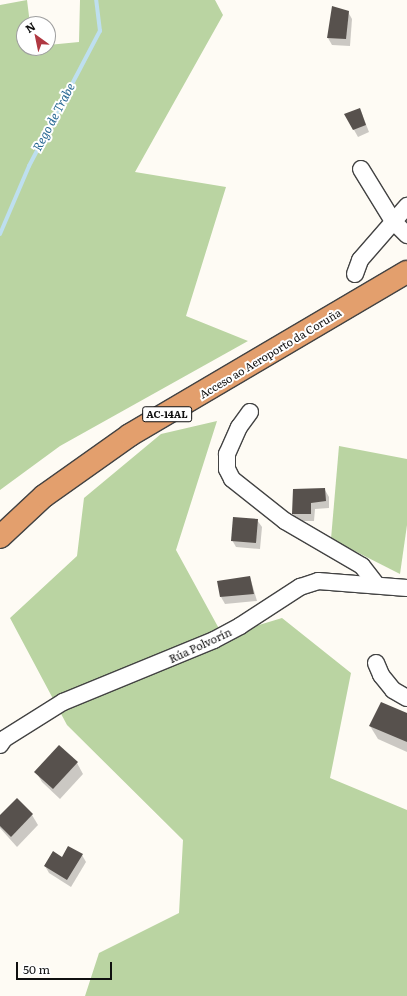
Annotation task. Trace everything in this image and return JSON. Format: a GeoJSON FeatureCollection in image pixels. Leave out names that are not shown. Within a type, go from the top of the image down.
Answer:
{"type":"FeatureCollection","features":[{"type":"Feature","properties":{"kind":"highway","name":"Acceso ao Aeroporto da Coruña"},"geometry":{"type":"LineString","coordinates":[[0,537],[44,496],[130,435],[407,272]]}},
{"type":"Feature","properties":{"kind":"street"},"geometry":{"type":"LineString","coordinates":[[362,169],[393,221],[407,235]]}},
{"type":"Feature","properties":{"kind":"street"},"geometry":{"type":"LineString","coordinates":[[355,274],[360,260],[407,206]]}},
{"type":"Feature","properties":{"kind":"street"},"geometry":{"type":"LineString","coordinates":[[250,412],[239,426],[227,454],[227,469],[232,479],[285,521],[362,566],[376,584]]}},
{"type":"Feature","properties":{"kind":"street","name":"Rúa Polvorín"},"geometry":{"type":"LineString","coordinates":[[0,745],[4,739],[63,702],[214,640],[300,587],[318,581],[376,584],[407,588]]}},
{"type":"Feature","properties":{"kind":"street"},"geometry":{"type":"LineString","coordinates":[[376,662],[393,690],[407,698]]}},
{"type":"Feature","properties":{"kind":"green space"},"geometry":{"type":"Polygon","coordinates":[[[27,0],[29,16],[16,16],[16,56],[56,56],[56,44],[79,42],[80,0],[215,0],[223,15],[135,172],[226,187],[186,316],[248,341],[60,446],[0,490],[0,5],[27,0]]]}},
{"type":"Feature","properties":{"kind":"green space"},"geometry":{"type":"Polygon","coordinates":[[[217,421],[176,550],[223,636],[282,618],[351,673],[330,778],[407,810],[407,996],[85,996],[99,953],[179,913],[183,840],[67,725],[10,618],[77,556],[84,498],[161,434],[217,421]]]}},
{"type":"Feature","properties":{"kind":"green space"},"geometry":{"type":"Polygon","coordinates":[[[339,446],[407,459],[407,525],[400,574],[331,539],[339,446]]]}},
{"type":"Feature","properties":{"kind":"building"},"geometry":{"type":"Polygon","coordinates":[[[332,6],[349,11],[346,39],[327,38],[332,6]]]}},
{"type":"Feature","properties":{"kind":"building"},"geometry":{"type":"Polygon","coordinates":[[[360,108],[366,125],[353,130],[344,114],[360,108]]]}},
{"type":"Feature","properties":{"kind":"building"},"geometry":{"type":"Polygon","coordinates":[[[325,488],[326,501],[311,503],[311,514],[292,514],[293,489],[325,488]]]}},
{"type":"Feature","properties":{"kind":"building"},"geometry":{"type":"Polygon","coordinates":[[[233,517],[258,519],[256,543],[231,541],[233,517]]]}},
{"type":"Feature","properties":{"kind":"building"},"geometry":{"type":"Polygon","coordinates":[[[250,576],[254,594],[220,597],[217,581],[250,576]]]}},
{"type":"Feature","properties":{"kind":"building"},"geometry":{"type":"Polygon","coordinates":[[[381,702],[407,713],[407,742],[369,726],[381,702]]]}},
{"type":"Feature","properties":{"kind":"building"},"geometry":{"type":"Polygon","coordinates":[[[59,745],[78,762],[53,789],[34,772],[59,745]]]}},
{"type":"Feature","properties":{"kind":"building"},"geometry":{"type":"Polygon","coordinates":[[[17,798],[33,814],[11,837],[0,826],[0,815],[17,798]]]}},
{"type":"Feature","properties":{"kind":"building"},"geometry":{"type":"Polygon","coordinates":[[[68,846],[83,854],[67,880],[44,866],[53,851],[62,857],[68,846]]]}},
{"type":"Feature","properties":{"kind":"waterway","name":"Rego de Trabe"},"geometry":{"type":"LineString","coordinates":[[0,234],[29,166],[100,31],[96,0]]}}]}
